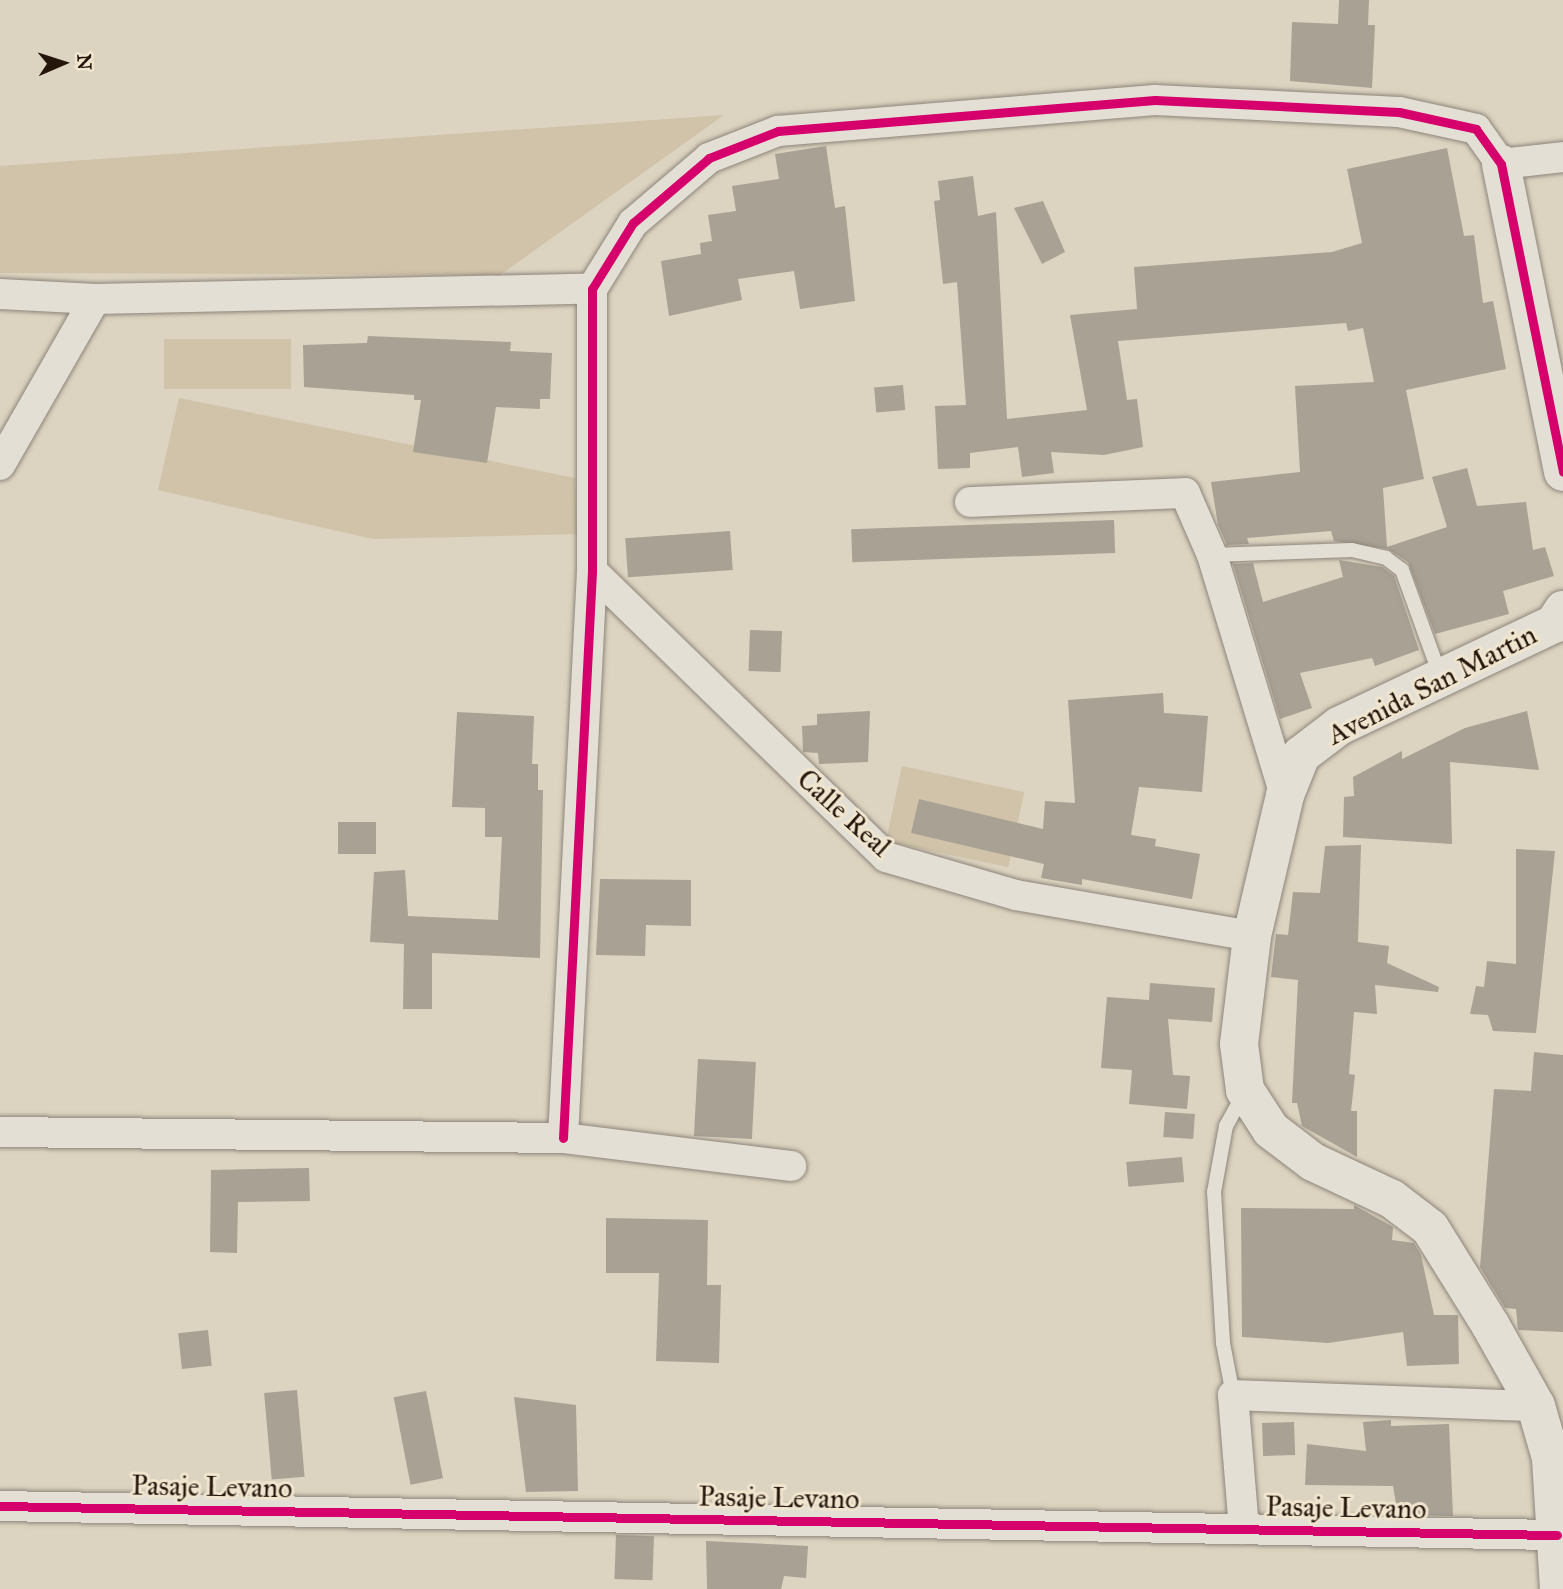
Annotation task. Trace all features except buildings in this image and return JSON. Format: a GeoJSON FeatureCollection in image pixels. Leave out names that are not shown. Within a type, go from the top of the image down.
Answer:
{"type":"FeatureCollection","features":[{"type":"Feature","properties":{"kind":"street"},"geometry":{"type":"LineString","coordinates":[[563,1138],[592,571],[592,289],[633,223],[709,158],[778,131],[1155,100],[1399,112],[1476,129],[1501,164],[1563,472]]}},
{"type":"Feature","properties":{"kind":"street"},"geometry":{"type":"LineString","coordinates":[[1501,164],[1563,157]]}},
{"type":"Feature","properties":{"kind":"street"},"geometry":{"type":"LineString","coordinates":[[0,294],[95,299],[592,289]]}},
{"type":"Feature","properties":{"kind":"street"},"geometry":{"type":"LineString","coordinates":[[0,465],[95,299]]}},
{"type":"Feature","properties":{"kind":"street"},"geometry":{"type":"LineString","coordinates":[[971,502],[1185,492],[1212,555],[1284,795]]}},
{"type":"Feature","properties":{"kind":"street","name":"Calle Real"},"geometry":{"type":"LineString","coordinates":[[592,571],[886,857],[1016,895],[1252,936]]}},
{"type":"Feature","properties":{"kind":"street","name":"Avenida San Martin"},"geometry":{"type":"LineString","coordinates":[[1559,1589],[1555,1443],[1536,1406],[1430,1228],[1392,1199],[1313,1162],[1271,1130],[1245,1090],[1239,1044],[1252,936],[1284,795],[1301,755],[1339,726],[1554,624],[1563,611]]}},
{"type":"Feature","properties":{"kind":"street"},"geometry":{"type":"LineString","coordinates":[[0,1132],[563,1138],[792,1166]]}},
{"type":"Feature","properties":{"kind":"street"},"geometry":{"type":"LineString","coordinates":[[1244,1529],[1233,1395],[1536,1406]]}},
{"type":"Feature","properties":{"kind":"street","name":"Pasaje Levano"},"geometry":{"type":"LineString","coordinates":[[0,1506],[1558,1535]]}},
{"type":"Feature","properties":{"kind":"lane"},"geometry":{"type":"LineString","coordinates":[[1212,555],[1352,550],[1386,558],[1402,570],[1441,678]]}},
{"type":"Feature","properties":{"kind":"lane"},"geometry":{"type":"LineString","coordinates":[[1233,1395],[1223,1343],[1214,1192],[1226,1126],[1245,1090]]}},
{"type":"Feature","properties":{"kind":"shaded area"},"geometry":{"type":"Polygon","coordinates":[[[724,115],[500,275],[0,273],[0,166],[724,115]]]}},
{"type":"Feature","properties":{"kind":"shaded area"},"geometry":{"type":"Polygon","coordinates":[[[164,339],[291,339],[291,389],[164,389],[164,339]]]}},
{"type":"Feature","properties":{"kind":"shaded area"},"geometry":{"type":"Polygon","coordinates":[[[179,398],[575,478],[577,534],[373,539],[158,490],[179,398]]]}},
{"type":"Feature","properties":{"kind":"shaded area"},"geometry":{"type":"Polygon","coordinates":[[[902,766],[1024,792],[1008,867],[886,841],[902,766]]]}},
{"type":"Feature","properties":{"kind":"cycle path"},"geometry":{"type":"LineString","coordinates":[[563,1138],[592,571],[592,289],[633,223],[709,158],[778,131],[1155,100],[1399,112],[1476,129],[1501,164],[1563,472]]}},
{"type":"Feature","properties":{"kind":"cycle path"},"geometry":{"type":"LineString","coordinates":[[0,1506],[1557,1535]]}}]}
